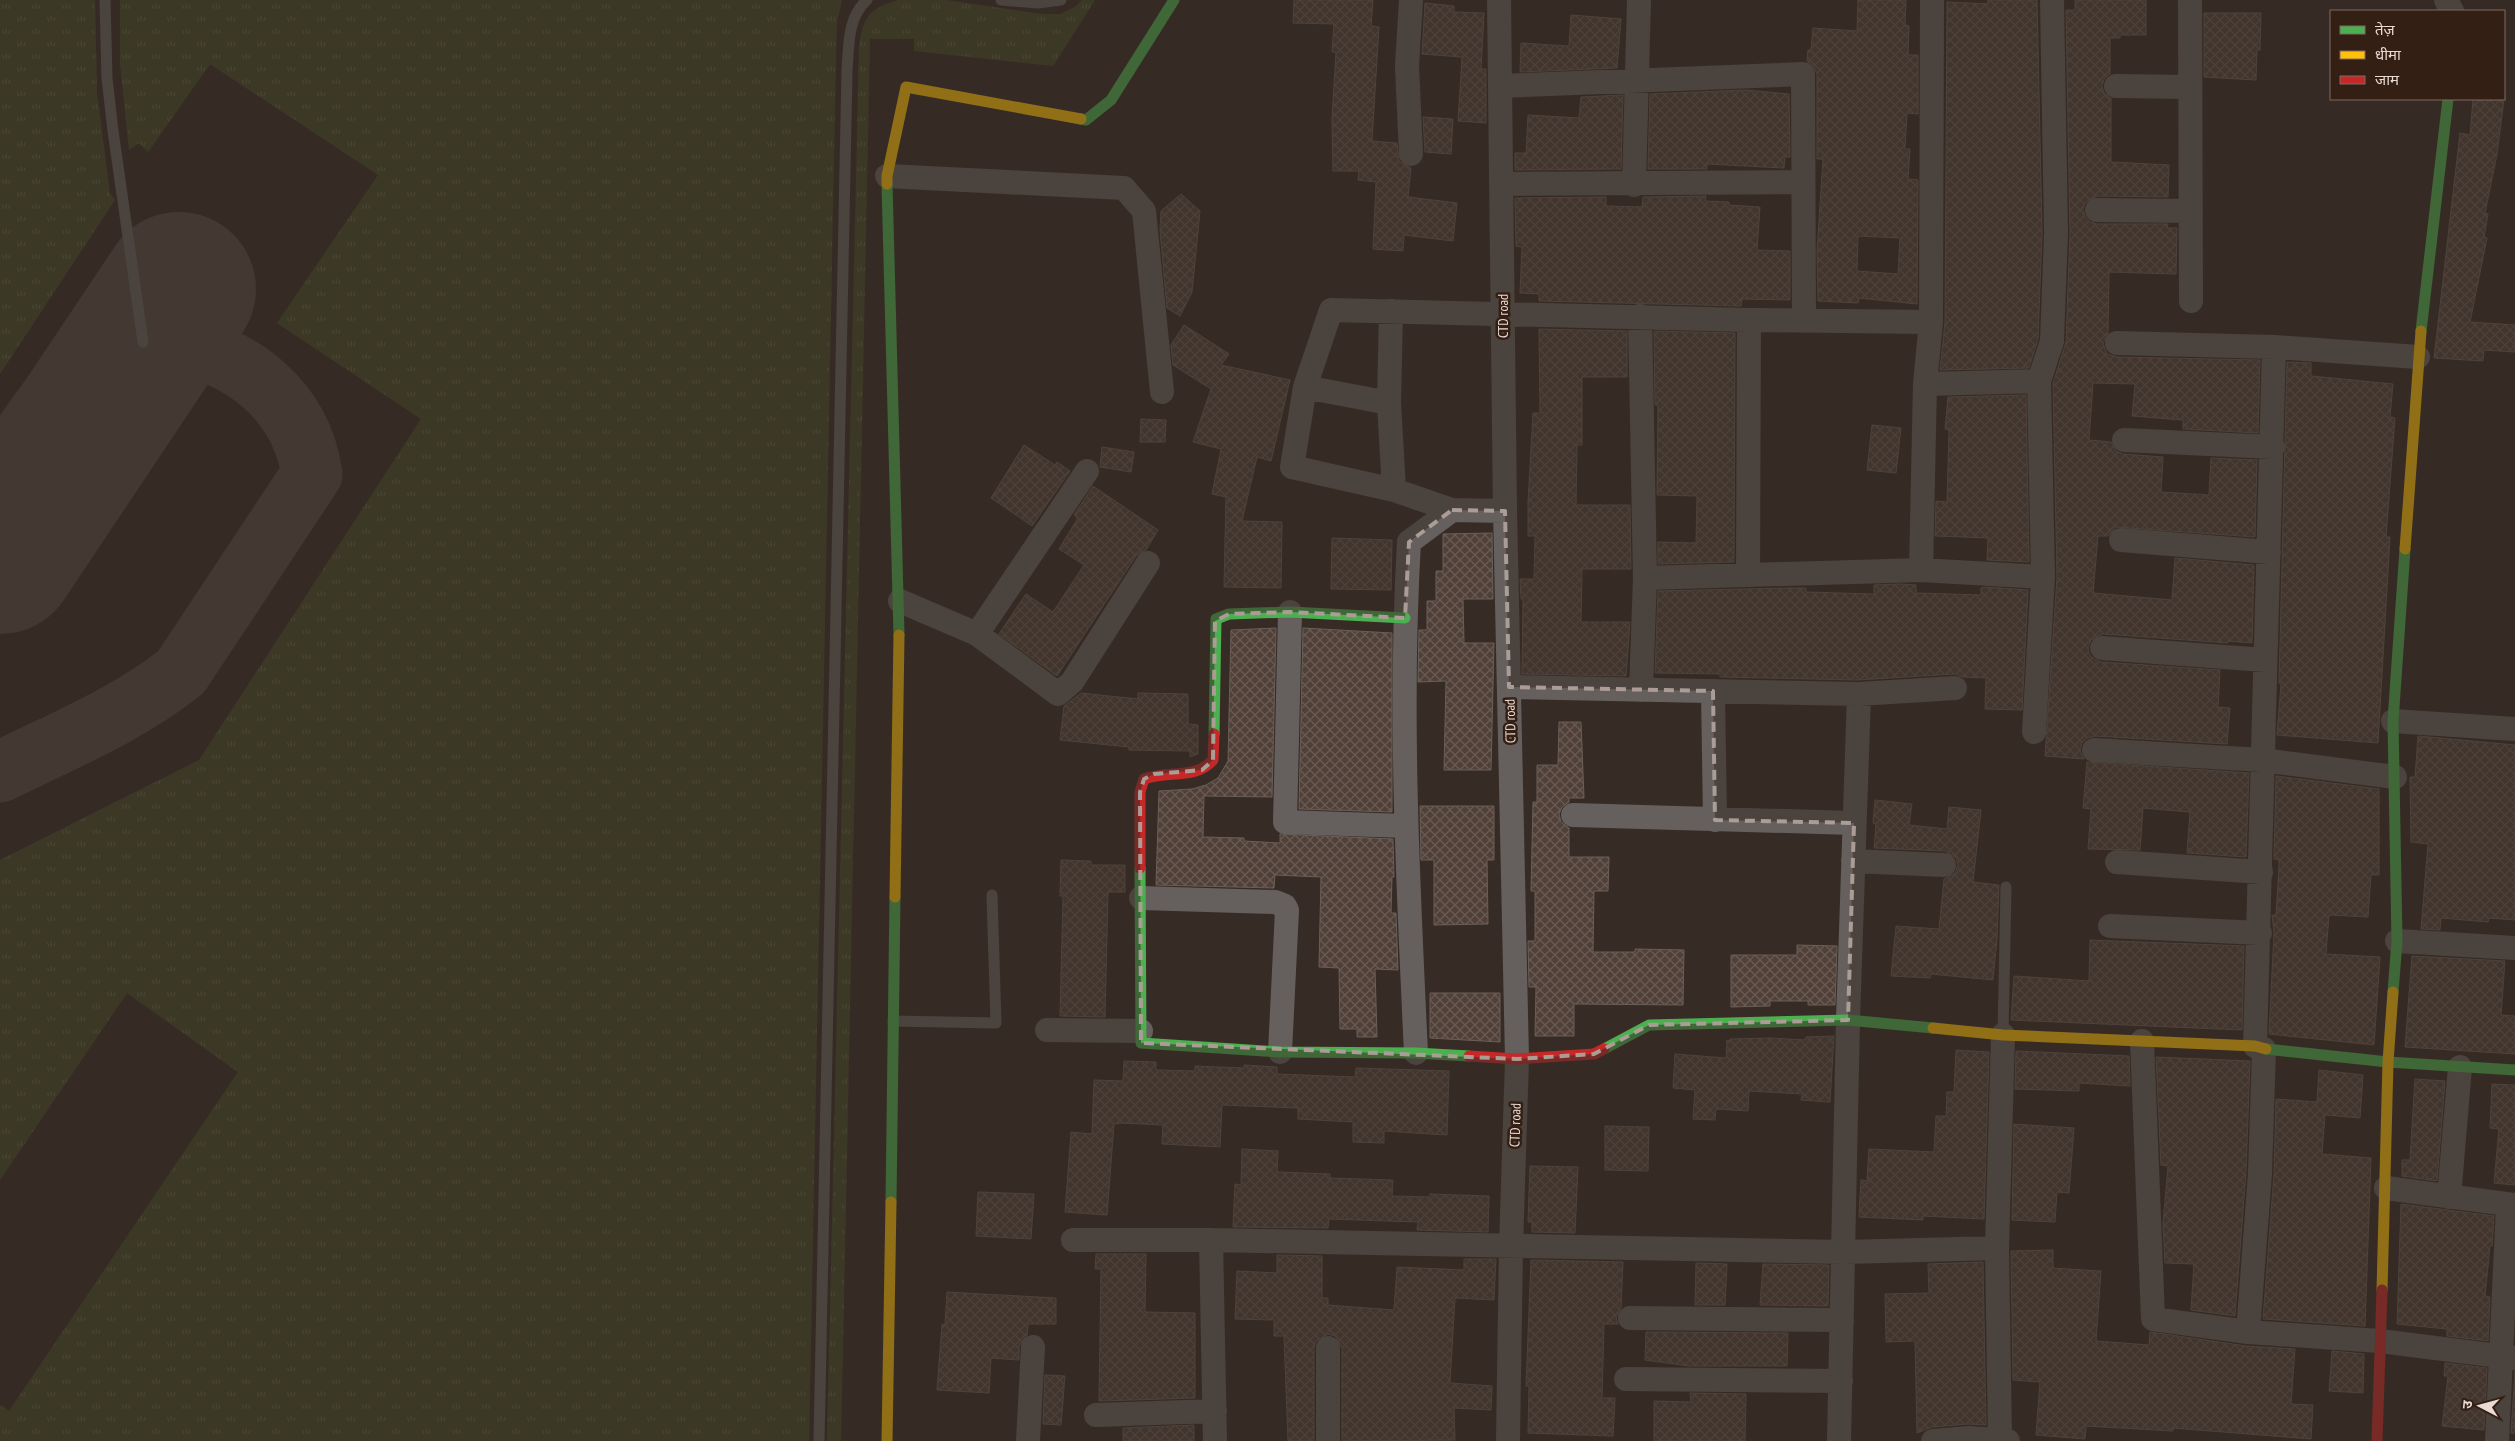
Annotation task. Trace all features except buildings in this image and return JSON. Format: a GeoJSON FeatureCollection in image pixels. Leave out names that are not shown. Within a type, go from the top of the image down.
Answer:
{"type":"FeatureCollection","features":[{"type":"Feature","properties":{"kind":"street"},"geometry":{"type":"LineString","coordinates":[[887,1441],[900,601],[887,176],[906,87],[1086,120],[1111,100],[1174,0]]}},
{"type":"Feature","properties":{"kind":"street"},"geometry":{"type":"LineString","coordinates":[[1411,0],[1407,66],[1411,154]]}},
{"type":"Feature","properties":{"kind":"street","name":"CTD road"},"geometry":{"type":"LineString","coordinates":[[1499,0],[1503,184],[1505,511],[1517,1059],[1511,1246],[1508,1441]]}},
{"type":"Feature","properties":{"kind":"street"},"geometry":{"type":"LineString","coordinates":[[1634,185],[1635,82],[1639,0]]}},
{"type":"Feature","properties":{"kind":"street"},"geometry":{"type":"LineString","coordinates":[[1921,570],[1925,384],[1931,322],[1932,0]]}},
{"type":"Feature","properties":{"kind":"street"},"geometry":{"type":"LineString","coordinates":[[2034,732],[2043,577],[2039,381],[2052,341],[2055,242],[2052,0]]}},
{"type":"Feature","properties":{"kind":"street"},"geometry":{"type":"LineString","coordinates":[[2190,0],[2191,301]]}},
{"type":"Feature","properties":{"kind":"street"},"geometry":{"type":"LineString","coordinates":[[1501,86],[1803,74],[1804,321]]}},
{"type":"Feature","properties":{"kind":"street"},"geometry":{"type":"LineString","coordinates":[[2116,86],[2190,87]]}},
{"type":"Feature","properties":{"kind":"street"},"geometry":{"type":"LineString","coordinates":[[2377,1441],[2386,1188],[2388,1062],[2397,941],[2393,721],[2418,357],[2448,100]]}},
{"type":"Feature","properties":{"kind":"street"},"geometry":{"type":"LineString","coordinates":[[887,176],[1124,188],[1144,212],[1162,392]]}},
{"type":"Feature","properties":{"kind":"street"},"geometry":{"type":"LineString","coordinates":[[1503,184],[1634,185],[1802,182]]}},
{"type":"Feature","properties":{"kind":"street"},"geometry":{"type":"LineString","coordinates":[[2096,210],[2191,210]]}},
{"type":"Feature","properties":{"kind":"street"},"geometry":{"type":"LineString","coordinates":[[1505,511],[1452,510],[1394,490],[1292,467],[1305,387],[1331,310],[1749,320],[1931,322]]}},
{"type":"Feature","properties":{"kind":"street"},"geometry":{"type":"LineString","coordinates":[[1391,312],[1389,403],[1394,490]]}},
{"type":"Feature","properties":{"kind":"street"},"geometry":{"type":"LineString","coordinates":[[1640,316],[1645,578],[1641,690]]}},
{"type":"Feature","properties":{"kind":"street"},"geometry":{"type":"LineString","coordinates":[[1748,575],[1749,320]]}},
{"type":"Feature","properties":{"kind":"street"},"geometry":{"type":"LineString","coordinates":[[2117,343],[2274,348],[2418,357]]}},
{"type":"Feature","properties":{"kind":"street"},"geometry":{"type":"LineString","coordinates":[[2248,1332],[2260,1173],[2259,1048],[2262,760],[2273,447],[2274,348]]}},
{"type":"Feature","properties":{"kind":"street"},"geometry":{"type":"LineString","coordinates":[[1925,384],[2039,381]]}},
{"type":"Feature","properties":{"kind":"street"},"geometry":{"type":"LineString","coordinates":[[1305,387],[1389,403]]}},
{"type":"Feature","properties":{"kind":"street"},"geometry":{"type":"LineString","coordinates":[[2124,440],[2273,447]]}},
{"type":"Feature","properties":{"kind":"street"},"geometry":{"type":"LineString","coordinates":[[977,634],[1087,471]]}},
{"type":"Feature","properties":{"kind":"street"},"geometry":{"type":"LineString","coordinates":[[1416,1053],[1406,826],[1405,618],[1409,542],[1452,510]]}},
{"type":"Feature","properties":{"kind":"street"},"geometry":{"type":"LineString","coordinates":[[2121,540],[2269,552]]}},
{"type":"Feature","properties":{"kind":"street"},"geometry":{"type":"LineString","coordinates":[[900,601],[977,634],[1058,694],[1072,682],[1148,563]]}},
{"type":"Feature","properties":{"kind":"street"},"geometry":{"type":"LineString","coordinates":[[1645,578],[1921,570],[2043,577]]}},
{"type":"Feature","properties":{"kind":"street"},"geometry":{"type":"LineString","coordinates":[[1405,618],[1290,612],[1229,614],[1216,619],[1213,760],[1209,766],[1202,770],[1184,774],[1154,774],[1144,779],[1140,792],[1141,1043],[1280,1052],[1416,1053],[1517,1059],[1594,1054],[1649,1025],[1848,1020],[2003,1035],[2259,1048],[2388,1062],[2515,1070]]}},
{"type":"Feature","properties":{"kind":"street"},"geometry":{"type":"LineString","coordinates":[[1290,612],[1285,822],[1406,826]]}},
{"type":"Feature","properties":{"kind":"street"},"geometry":{"type":"LineString","coordinates":[[2102,648],[2265,660]]}},
{"type":"Feature","properties":{"kind":"street"},"geometry":{"type":"LineString","coordinates":[[1509,687],[1859,694],[1955,688]]}},
{"type":"Feature","properties":{"kind":"street"},"geometry":{"type":"LineString","coordinates":[[1713,691],[1715,820]]}},
{"type":"Feature","properties":{"kind":"street"},"geometry":{"type":"LineString","coordinates":[[1839,1441],[1848,1020],[1859,694]]}},
{"type":"Feature","properties":{"kind":"street"},"geometry":{"type":"LineString","coordinates":[[2393,721],[2515,729]]}},
{"type":"Feature","properties":{"kind":"street"},"geometry":{"type":"LineString","coordinates":[[2094,750],[2262,760],[2395,777]]}},
{"type":"Feature","properties":{"kind":"street"},"geometry":{"type":"LineString","coordinates":[[1573,815],[1854,824]]}},
{"type":"Feature","properties":{"kind":"street"},"geometry":{"type":"LineString","coordinates":[[1853,861],[1944,865]]}},
{"type":"Feature","properties":{"kind":"street"},"geometry":{"type":"LineString","coordinates":[[2117,862],[2261,872]]}},
{"type":"Feature","properties":{"kind":"street"},"geometry":{"type":"LineString","coordinates":[[1141,898],[1275,902],[1285,906],[1287,910],[1280,1052]]}},
{"type":"Feature","properties":{"kind":"street"},"geometry":{"type":"LineString","coordinates":[[2110,926],[2260,933]]}},
{"type":"Feature","properties":{"kind":"street"},"geometry":{"type":"LineString","coordinates":[[2397,941],[2515,948]]}},
{"type":"Feature","properties":{"kind":"street"},"geometry":{"type":"LineString","coordinates":[[1047,1030],[1141,1031]]}},
{"type":"Feature","properties":{"kind":"street"},"geometry":{"type":"LineString","coordinates":[[2000,1441],[1997,1248],[2003,1035]]}},
{"type":"Feature","properties":{"kind":"street"},"geometry":{"type":"LineString","coordinates":[[2142,1041],[2153,1319],[2248,1332],[2380,1341],[2508,1358]]}},
{"type":"Feature","properties":{"kind":"street"},"geometry":{"type":"LineString","coordinates":[[2449,1197],[2460,1067]]}},
{"type":"Feature","properties":{"kind":"street"},"geometry":{"type":"LineString","coordinates":[[2386,1188],[2512,1205],[2508,1358],[2496,1441]]}},
{"type":"Feature","properties":{"kind":"street"},"geometry":{"type":"LineString","coordinates":[[1072,1240],[1211,1240],[1843,1252],[1997,1248]]}},
{"type":"Feature","properties":{"kind":"street"},"geometry":{"type":"LineString","coordinates":[[1211,1240],[1215,1441]]}},
{"type":"Feature","properties":{"kind":"street"},"geometry":{"type":"LineString","coordinates":[[1630,1318],[1842,1320]]}},
{"type":"Feature","properties":{"kind":"street"},"geometry":{"type":"LineString","coordinates":[[1028,1441],[1033,1347]]}},
{"type":"Feature","properties":{"kind":"street"},"geometry":{"type":"LineString","coordinates":[[1328,1348],[1328,1441]]}},
{"type":"Feature","properties":{"kind":"street"},"geometry":{"type":"LineString","coordinates":[[1626,1379],[1841,1381]]}},
{"type":"Feature","properties":{"kind":"street"},"geometry":{"type":"LineString","coordinates":[[1096,1415],[1215,1411]]}},
{"type":"Feature","properties":{"kind":"street"},"geometry":{"type":"LineString","coordinates":[[1933,1441],[1969,1438],[2008,1441]]}},
{"type":"Feature","properties":{"kind":"lane"},"geometry":{"type":"LineString","coordinates":[[105,0],[107,78],[143,342]]}},
{"type":"Feature","properties":{"kind":"lane"},"geometry":{"type":"LineString","coordinates":[[819,1441],[847,71],[852,22],[859,7],[867,0]]}},
{"type":"Feature","properties":{"kind":"lane"},"geometry":{"type":"LineString","coordinates":[[1001,0],[1038,3],[1061,0]]}},
{"type":"Feature","properties":{"kind":"lane"},"geometry":{"type":"LineString","coordinates":[[2003,1035],[2006,887]]}},
{"type":"Feature","properties":{"kind":"lane"},"geometry":{"type":"LineString","coordinates":[[893,1021],[996,1022],[992,895]]}},
{"type":"Feature","properties":{"kind":"highlighted area"},"geometry":{"type":"Polygon","coordinates":[[[1452,510],[1505,511],[1509,687],[1713,691],[1715,820],[1854,823],[1848,1020],[1649,1025],[1594,1054],[1517,1059],[1141,1043],[1140,792],[1144,779],[1154,774],[1202,770],[1213,760],[1215,621],[1229,614],[1290,612],[1405,618],[1409,542],[1452,510]]]}},
{"type":"Feature","properties":{"kind":"green space"},"geometry":{"type":"Polygon","coordinates":[[[0,0],[95,0],[97,92],[110,194],[115,200],[0,374],[0,0]]]}},
{"type":"Feature","properties":{"kind":"green space"},"geometry":{"type":"Polygon","coordinates":[[[120,0],[842,0],[837,22],[836,54],[809,1441],[0,1441],[0,1405],[9,1411],[238,1072],[127,993],[0,1180],[0,860],[199,760],[421,419],[277,323],[378,175],[210,64],[148,152],[139,143],[129,150],[120,63],[120,0]]]}},
{"type":"Feature","properties":{"kind":"green space"},"geometry":{"type":"Polygon","coordinates":[[[898,0],[946,0],[1042,14],[1060,14],[1075,7],[1082,0],[1095,0],[1053,66],[914,51],[914,39],[870,39],[841,1441],[827,1441],[859,47],[865,21],[869,15],[880,7],[898,0]]]}},
{"type":"Feature","properties":{"kind":"taxiway"},"geometry":{"type":"LineString","coordinates":[[0,471],[40,411],[76,371],[90,360],[108,350],[128,345],[149,343],[170,344],[196,349],[221,358],[244,370],[264,385],[281,403],[295,424],[306,448],[312,474],[181,672],[139,701],[116,714],[0,772]]}},
{"type":"Feature","properties":{"kind":"runway"},"geometry":{"type":"LineString","coordinates":[[0,557],[179,289]]}},
{"type":"Feature","properties":{"kind":"traffic: fast"},"geometry":{"type":"LineString","coordinates":[[1081,119],[1086,120],[1111,100],[1174,0]]}},
{"type":"Feature","properties":{"kind":"traffic: fast"},"geometry":{"type":"LineString","coordinates":[[2421,331],[2448,100]]}},
{"type":"Feature","properties":{"kind":"traffic: fast"},"geometry":{"type":"LineString","coordinates":[[887,184],[899,635]]}},
{"type":"Feature","properties":{"kind":"traffic: fast"},"geometry":{"type":"LineString","coordinates":[[2393,992],[2397,941],[2393,721],[2405,549]]}},
{"type":"Feature","properties":{"kind":"traffic: fast"},"geometry":{"type":"LineString","coordinates":[[1214,734],[1216,619],[1229,614],[1290,612],[1405,618]]}},
{"type":"Feature","properties":{"kind":"traffic: fast"},"geometry":{"type":"LineString","coordinates":[[1140,868],[1141,1043],[1280,1052],[1416,1053],[1469,1056]]}},
{"type":"Feature","properties":{"kind":"traffic: fast"},"geometry":{"type":"LineString","coordinates":[[891,1202],[895,897]]}},
{"type":"Feature","properties":{"kind":"traffic: fast"},"geometry":{"type":"LineString","coordinates":[[1604,1049],[1649,1025],[1848,1020],[1933,1028]]}},
{"type":"Feature","properties":{"kind":"traffic: fast"},"geometry":{"type":"LineString","coordinates":[[2266,1049],[2388,1062],[2515,1070]]}},
{"type":"Feature","properties":{"kind":"traffic: slow"},"geometry":{"type":"LineString","coordinates":[[887,184],[887,176],[906,87],[1081,119]]}},
{"type":"Feature","properties":{"kind":"traffic: slow"},"geometry":{"type":"LineString","coordinates":[[2405,549],[2421,331]]}},
{"type":"Feature","properties":{"kind":"traffic: slow"},"geometry":{"type":"LineString","coordinates":[[895,897],[899,635]]}},
{"type":"Feature","properties":{"kind":"traffic: slow"},"geometry":{"type":"LineString","coordinates":[[2382,1290],[2388,1062],[2393,992]]}},
{"type":"Feature","properties":{"kind":"traffic: slow"},"geometry":{"type":"LineString","coordinates":[[1933,1028],[2003,1035],[2255,1046],[2266,1049]]}},
{"type":"Feature","properties":{"kind":"traffic: slow"},"geometry":{"type":"LineString","coordinates":[[887,1441],[891,1202]]}},
{"type":"Feature","properties":{"kind":"traffic: jam"},"geometry":{"type":"LineString","coordinates":[[1140,868],[1140,792],[1144,779],[1153,776],[1190,772],[1206,766],[1213,760],[1214,734]]}},
{"type":"Feature","properties":{"kind":"traffic: jam"},"geometry":{"type":"LineString","coordinates":[[1469,1056],[1517,1059],[1594,1054],[1604,1049]]}},
{"type":"Feature","properties":{"kind":"traffic: jam"},"geometry":{"type":"LineString","coordinates":[[2377,1441],[2382,1290]]}}]}
